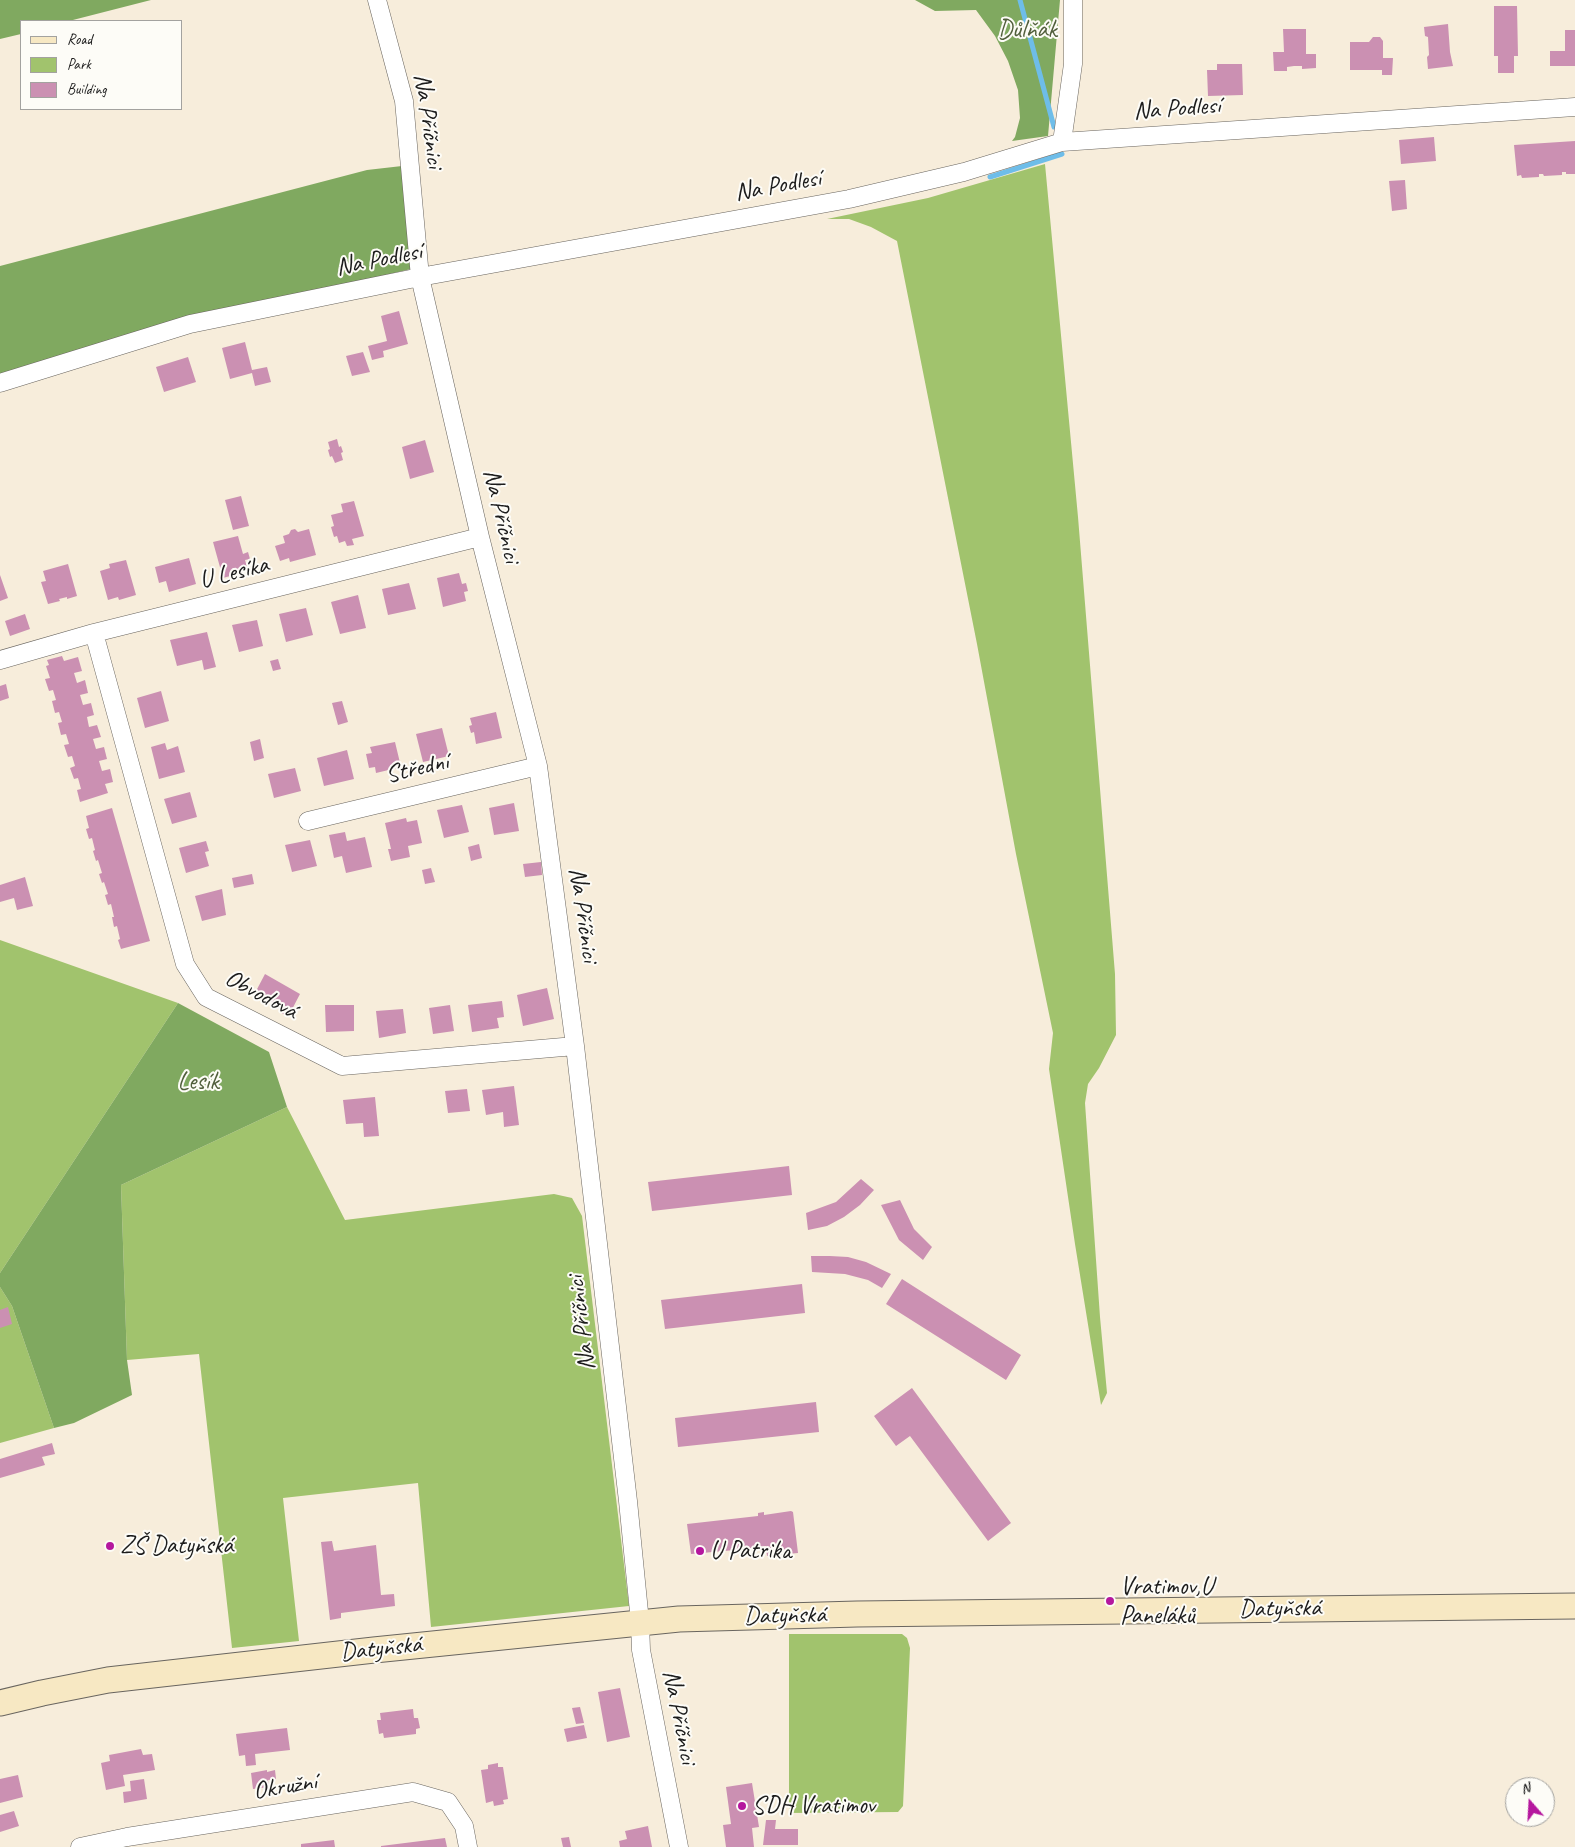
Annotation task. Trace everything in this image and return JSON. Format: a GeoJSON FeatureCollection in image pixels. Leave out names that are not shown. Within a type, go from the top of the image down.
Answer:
{"type":"FeatureCollection","features":[{"type":"Feature","properties":{"kind":"main road","name":"Datyňská"},"geometry":{"type":"LineString","coordinates":[[0,1703],[42,1692],[108,1680],[679,1618],[1575,1606]]}},
{"type":"Feature","properties":{"kind":"street","name":"Na Příčnici"},"geometry":{"type":"LineString","coordinates":[[377,0],[404,101],[420,277],[480,537],[538,766],[575,1046],[628,1501],[641,1650],[679,1847]]}},
{"type":"Feature","properties":{"kind":"street"},"geometry":{"type":"LineString","coordinates":[[1062,142],[1073,64],[1073,0]]}},
{"type":"Feature","properties":{"kind":"street","name":"Na Podlesí"},"geometry":{"type":"LineString","coordinates":[[0,382],[190,324],[420,277],[849,199],[964,172],[1062,142],[1575,107]]}},
{"type":"Feature","properties":{"kind":"street","name":"U Lesíka"},"geometry":{"type":"LineString","coordinates":[[0,660],[94,633],[480,537]]}},
{"type":"Feature","properties":{"kind":"street","name":"Obvodová"},"geometry":{"type":"LineString","coordinates":[[94,633],[185,964],[206,997],[342,1066],[575,1046]]}},
{"type":"Feature","properties":{"kind":"street","name":"Střední"},"geometry":{"type":"LineString","coordinates":[[308,821],[538,766]]}},
{"type":"Feature","properties":{"kind":"street","name":"Okružní"},"geometry":{"type":"LineString","coordinates":[[80,1847],[128,1837],[413,1792],[448,1802],[464,1826],[468,1847]]}},
{"type":"Feature","properties":{"kind":"green space"},"geometry":{"type":"Polygon","coordinates":[[[0,0],[151,0],[73,20],[20,20],[20,34],[0,39],[0,0]]]}},
{"type":"Feature","properties":{"kind":"green space","name":"Důlňák"},"geometry":{"type":"Polygon","coordinates":[[[915,0],[1060,0],[1048,136],[1012,141],[1015,137],[1020,118],[1018,90],[1008,61],[995,36],[976,10],[935,11],[915,0]]]}},
{"type":"Feature","properties":{"kind":"green space"},"geometry":{"type":"Polygon","coordinates":[[[1045,164],[1078,517],[1115,974],[1116,1035],[1099,1068],[1088,1084],[1085,1103],[1107,1393],[1101,1405],[1049,1069],[1053,1033],[1016,854],[977,644],[897,241],[871,227],[849,219],[827,219],[928,198],[1045,164]]]}},
{"type":"Feature","properties":{"kind":"green space"},"geometry":{"type":"Polygon","coordinates":[[[402,166],[411,269],[195,320],[0,376],[0,266],[367,170],[402,166]]]}},
{"type":"Feature","properties":{"kind":"green space"},"geometry":{"type":"Polygon","coordinates":[[[0,940],[178,1003],[0,1273],[0,940]]]}},
{"type":"Feature","properties":{"kind":"green space","name":"Lesík"},"geometry":{"type":"Polygon","coordinates":[[[178,1003],[269,1052],[287,1107],[121,1185],[127,1360],[132,1395],[74,1423],[54,1428],[12,1306],[0,1287],[0,1273],[178,1003]]]}},
{"type":"Feature","properties":{"kind":"green space"},"geometry":{"type":"Polygon","coordinates":[[[287,1107],[345,1220],[554,1194],[572,1198],[582,1216],[629,1606],[431,1627],[418,1483],[283,1498],[299,1641],[232,1648],[199,1354],[127,1360],[121,1185],[287,1107]]]}},
{"type":"Feature","properties":{"kind":"green space"},"geometry":{"type":"Polygon","coordinates":[[[0,1287],[12,1306],[54,1428],[0,1443],[0,1287]]]}},
{"type":"Feature","properties":{"kind":"green space"},"geometry":{"type":"Polygon","coordinates":[[[789,1634],[902,1634],[907,1638],[910,1648],[903,1806],[898,1812],[789,1813],[789,1634]]]}},
{"type":"Feature","properties":{"kind":"building"},"geometry":{"type":"Polygon","coordinates":[[[1494,6],[1517,6],[1518,56],[1514,56],[1514,73],[1498,73],[1498,56],[1494,56],[1494,6]]]}},
{"type":"Feature","properties":{"kind":"building"},"geometry":{"type":"Polygon","coordinates":[[[1448,24],[1453,66],[1428,69],[1428,37],[1425,36],[1424,27],[1448,24]]]}},
{"type":"Feature","properties":{"kind":"building"},"geometry":{"type":"Polygon","coordinates":[[[1283,29],[1306,29],[1306,54],[1316,54],[1316,68],[1302,69],[1302,66],[1294,66],[1287,67],[1287,71],[1274,71],[1273,52],[1284,52],[1283,29]]]}},
{"type":"Feature","properties":{"kind":"building"},"geometry":{"type":"Polygon","coordinates":[[[1565,30],[1575,30],[1575,66],[1550,66],[1550,51],[1565,51],[1565,30]]]}},
{"type":"Feature","properties":{"kind":"building"},"geometry":{"type":"Polygon","coordinates":[[[1373,37],[1380,37],[1383,41],[1383,58],[1393,58],[1392,75],[1382,75],[1382,70],[1350,70],[1350,42],[1369,42],[1373,37]]]}},
{"type":"Feature","properties":{"kind":"building"},"geometry":{"type":"Polygon","coordinates":[[[1217,64],[1242,64],[1243,95],[1208,96],[1207,70],[1217,70],[1217,64]]]}},
{"type":"Feature","properties":{"kind":"building"},"geometry":{"type":"Polygon","coordinates":[[[1434,137],[1436,161],[1401,164],[1399,140],[1434,137]]]}},
{"type":"Feature","properties":{"kind":"building"},"geometry":{"type":"Polygon","coordinates":[[[1575,141],[1575,174],[1562,172],[1562,175],[1544,176],[1539,174],[1539,177],[1522,178],[1521,175],[1517,176],[1514,145],[1575,141]]]}},
{"type":"Feature","properties":{"kind":"building"},"geometry":{"type":"Polygon","coordinates":[[[1405,180],[1407,209],[1392,211],[1389,181],[1405,180]]]}},
{"type":"Feature","properties":{"kind":"building"},"geometry":{"type":"Polygon","coordinates":[[[399,311],[408,344],[383,351],[384,357],[372,360],[368,346],[387,341],[381,316],[399,311]]]}},
{"type":"Feature","properties":{"kind":"building"},"geometry":{"type":"Polygon","coordinates":[[[245,342],[252,370],[267,367],[271,382],[255,386],[252,373],[230,379],[222,348],[245,342]]]}},
{"type":"Feature","properties":{"kind":"building"},"geometry":{"type":"Polygon","coordinates":[[[363,352],[370,372],[352,376],[346,356],[363,352]]]}},
{"type":"Feature","properties":{"kind":"building"},"geometry":{"type":"Polygon","coordinates":[[[188,357],[196,382],[164,392],[156,367],[188,357]]]}},
{"type":"Feature","properties":{"kind":"building"},"geometry":{"type":"Polygon","coordinates":[[[337,439],[339,447],[341,446],[343,452],[341,453],[343,460],[335,463],[332,456],[330,457],[328,442],[337,439]]]}},
{"type":"Feature","properties":{"kind":"building"},"geometry":{"type":"Polygon","coordinates":[[[425,440],[434,472],[410,479],[402,447],[425,440]]]}},
{"type":"Feature","properties":{"kind":"building"},"geometry":{"type":"Polygon","coordinates":[[[241,496],[249,526],[233,530],[225,500],[241,496]]]}},
{"type":"Feature","properties":{"kind":"building"},"geometry":{"type":"Polygon","coordinates":[[[354,501],[364,536],[352,539],[354,545],[347,546],[345,541],[339,543],[337,536],[334,537],[331,527],[334,526],[331,515],[343,512],[341,504],[354,501]]]}},
{"type":"Feature","properties":{"kind":"building"},"geometry":{"type":"Polygon","coordinates":[[[295,529],[298,532],[309,529],[316,555],[290,562],[289,558],[280,561],[275,546],[285,543],[283,536],[295,529]]]}},
{"type":"Feature","properties":{"kind":"building"},"geometry":{"type":"Polygon","coordinates":[[[238,536],[243,554],[248,552],[250,559],[245,560],[248,571],[223,578],[213,542],[238,536]]]}},
{"type":"Feature","properties":{"kind":"building"},"geometry":{"type":"Polygon","coordinates":[[[189,558],[196,584],[169,592],[166,581],[159,583],[155,567],[189,558]]]}},
{"type":"Feature","properties":{"kind":"building"},"geometry":{"type":"Polygon","coordinates":[[[126,560],[136,595],[119,600],[118,597],[108,600],[100,571],[110,568],[109,564],[126,560]]]}},
{"type":"Feature","properties":{"kind":"building"},"geometry":{"type":"Polygon","coordinates":[[[68,564],[77,596],[59,599],[60,601],[48,604],[41,582],[46,581],[43,571],[68,564]]]}},
{"type":"Feature","properties":{"kind":"building"},"geometry":{"type":"Polygon","coordinates":[[[459,573],[462,584],[466,583],[468,591],[464,592],[466,601],[443,607],[437,578],[459,573]]]}},
{"type":"Feature","properties":{"kind":"building"},"geometry":{"type":"Polygon","coordinates":[[[0,575],[8,598],[0,601],[0,575]]]}},
{"type":"Feature","properties":{"kind":"building"},"geometry":{"type":"Polygon","coordinates":[[[409,583],[416,609],[388,615],[382,589],[409,583]]]}},
{"type":"Feature","properties":{"kind":"building"},"geometry":{"type":"Polygon","coordinates":[[[358,595],[366,628],[340,634],[331,602],[358,595]]]}},
{"type":"Feature","properties":{"kind":"building"},"geometry":{"type":"Polygon","coordinates":[[[306,608],[313,635],[286,642],[279,614],[306,608]]]}},
{"type":"Feature","properties":{"kind":"building"},"geometry":{"type":"Polygon","coordinates":[[[25,614],[30,629],[10,636],[5,621],[25,614]]]}},
{"type":"Feature","properties":{"kind":"building"},"geometry":{"type":"Polygon","coordinates":[[[257,620],[263,646],[239,652],[232,625],[257,620]]]}},
{"type":"Feature","properties":{"kind":"building"},"geometry":{"type":"Polygon","coordinates":[[[207,632],[216,667],[204,670],[202,660],[177,666],[170,640],[207,632]]]}},
{"type":"Feature","properties":{"kind":"building"},"geometry":{"type":"Polygon","coordinates":[[[62,656],[64,661],[78,657],[82,671],[74,673],[77,683],[85,680],[88,693],[80,695],[83,705],[91,703],[94,715],[87,717],[89,727],[97,725],[101,737],[93,739],[96,749],[104,747],[107,759],[99,761],[102,771],[110,769],[113,782],[105,784],[108,793],[80,802],[77,790],[81,789],[78,778],[74,779],[70,768],[75,766],[72,756],[68,757],[64,745],[69,744],[66,734],[61,735],[58,723],[62,722],[59,712],[55,713],[52,701],[56,700],[53,690],[49,691],[45,679],[50,678],[46,666],[49,665],[47,660],[62,656]]]}},
{"type":"Feature","properties":{"kind":"building"},"geometry":{"type":"Polygon","coordinates":[[[278,659],[281,669],[273,671],[270,661],[278,659]]]}},
{"type":"Feature","properties":{"kind":"building"},"geometry":{"type":"Polygon","coordinates":[[[6,684],[9,698],[0,701],[0,686],[6,684]]]}},
{"type":"Feature","properties":{"kind":"building"},"geometry":{"type":"Polygon","coordinates":[[[161,691],[169,721],[145,728],[137,698],[161,691]]]}},
{"type":"Feature","properties":{"kind":"building"},"geometry":{"type":"Polygon","coordinates":[[[342,701],[348,722],[338,725],[332,703],[342,701]]]}},
{"type":"Feature","properties":{"kind":"building"},"geometry":{"type":"Polygon","coordinates":[[[496,712],[502,738],[476,744],[474,732],[471,733],[469,726],[472,725],[470,718],[496,712]]]}},
{"type":"Feature","properties":{"kind":"building"},"geometry":{"type":"Polygon","coordinates":[[[442,728],[449,756],[423,762],[416,734],[442,728]]]}},
{"type":"Feature","properties":{"kind":"building"},"geometry":{"type":"Polygon","coordinates":[[[260,739],[264,758],[254,761],[250,742],[260,739]]]}},
{"type":"Feature","properties":{"kind":"building"},"geometry":{"type":"Polygon","coordinates":[[[395,742],[401,767],[376,773],[375,767],[369,768],[366,754],[372,753],[370,747],[395,742]]]}},
{"type":"Feature","properties":{"kind":"building"},"geometry":{"type":"Polygon","coordinates":[[[165,743],[167,750],[178,746],[185,772],[159,779],[151,747],[165,743]]]}},
{"type":"Feature","properties":{"kind":"building"},"geometry":{"type":"Polygon","coordinates":[[[347,750],[354,779],[324,786],[317,758],[347,750]]]}},
{"type":"Feature","properties":{"kind":"building"},"geometry":{"type":"Polygon","coordinates":[[[295,768],[301,791],[274,798],[268,774],[295,768]]]}},
{"type":"Feature","properties":{"kind":"building"},"geometry":{"type":"Polygon","coordinates":[[[190,792],[197,817],[172,824],[164,799],[190,792]]]}},
{"type":"Feature","properties":{"kind":"building"},"geometry":{"type":"Polygon","coordinates":[[[514,803],[519,831],[494,835],[489,808],[514,803]]]}},
{"type":"Feature","properties":{"kind":"building"},"geometry":{"type":"Polygon","coordinates":[[[462,805],[469,832],[444,838],[437,810],[462,805]]]}},
{"type":"Feature","properties":{"kind":"building"},"geometry":{"type":"Polygon","coordinates":[[[112,808],[150,941],[121,949],[117,926],[114,927],[111,904],[108,905],[105,895],[108,894],[99,874],[102,873],[93,851],[95,850],[92,838],[89,839],[86,829],[89,828],[86,816],[112,808]]]}},
{"type":"Feature","properties":{"kind":"building"},"geometry":{"type":"Polygon","coordinates":[[[406,818],[407,822],[417,820],[422,843],[408,846],[410,857],[391,861],[388,849],[391,849],[385,823],[406,818]]]}},
{"type":"Feature","properties":{"kind":"building"},"geometry":{"type":"Polygon","coordinates":[[[345,832],[347,841],[365,837],[372,867],[346,873],[342,856],[334,858],[329,835],[345,832]]]}},
{"type":"Feature","properties":{"kind":"building"},"geometry":{"type":"Polygon","coordinates":[[[310,840],[317,866],[292,872],[285,845],[310,840]]]}},
{"type":"Feature","properties":{"kind":"building"},"geometry":{"type":"Polygon","coordinates":[[[206,841],[209,851],[205,852],[209,866],[186,873],[179,848],[206,841]]]}},
{"type":"Feature","properties":{"kind":"building"},"geometry":{"type":"Polygon","coordinates":[[[479,844],[482,858],[471,861],[468,847],[479,844]]]}},
{"type":"Feature","properties":{"kind":"building"},"geometry":{"type":"Polygon","coordinates":[[[541,862],[542,875],[525,877],[523,864],[541,862]]]}},
{"type":"Feature","properties":{"kind":"building"},"geometry":{"type":"Polygon","coordinates":[[[431,868],[435,882],[425,884],[422,870],[431,868]]]}},
{"type":"Feature","properties":{"kind":"building"},"geometry":{"type":"Polygon","coordinates":[[[252,874],[254,884],[234,888],[232,878],[252,874]]]}},
{"type":"Feature","properties":{"kind":"building"},"geometry":{"type":"Polygon","coordinates":[[[25,877],[33,906],[17,910],[14,898],[0,902],[0,885],[25,877]]]}},
{"type":"Feature","properties":{"kind":"building"},"geometry":{"type":"Polygon","coordinates":[[[222,889],[226,915],[202,921],[195,896],[222,889]]]}},
{"type":"Feature","properties":{"kind":"building"},"geometry":{"type":"Polygon","coordinates":[[[265,974],[300,994],[288,1017],[280,1012],[282,1008],[255,993],[265,974]]]}},
{"type":"Feature","properties":{"kind":"building"},"geometry":{"type":"Polygon","coordinates":[[[547,988],[554,1019],[523,1026],[517,995],[547,988]]]}},
{"type":"Feature","properties":{"kind":"building"},"geometry":{"type":"Polygon","coordinates":[[[502,1001],[504,1017],[497,1018],[499,1028],[472,1032],[468,1005],[502,1001]]]}},
{"type":"Feature","properties":{"kind":"building"},"geometry":{"type":"Polygon","coordinates":[[[325,1005],[354,1005],[354,1031],[326,1032],[325,1005]]]}},
{"type":"Feature","properties":{"kind":"building"},"geometry":{"type":"Polygon","coordinates":[[[450,1005],[454,1031],[433,1034],[429,1008],[450,1005]]]}},
{"type":"Feature","properties":{"kind":"building"},"geometry":{"type":"Polygon","coordinates":[[[403,1009],[406,1033],[379,1038],[376,1011],[403,1009]]]}},
{"type":"Feature","properties":{"kind":"building"},"geometry":{"type":"Polygon","coordinates":[[[514,1086],[519,1125],[504,1127],[503,1112],[486,1115],[482,1090],[514,1086]]]}},
{"type":"Feature","properties":{"kind":"building"},"geometry":{"type":"Polygon","coordinates":[[[467,1089],[470,1111],[448,1113],[445,1091],[467,1089]]]}},
{"type":"Feature","properties":{"kind":"building"},"geometry":{"type":"Polygon","coordinates":[[[375,1097],[379,1136],[364,1137],[363,1123],[346,1124],[343,1100],[375,1097]]]}},
{"type":"Feature","properties":{"kind":"building"},"geometry":{"type":"Polygon","coordinates":[[[789,1166],[792,1195],[652,1211],[648,1182],[789,1166]]]}},
{"type":"Feature","properties":{"kind":"building"},"geometry":{"type":"Polygon","coordinates":[[[861,1179],[874,1190],[860,1205],[844,1217],[827,1226],[808,1230],[806,1213],[836,1202],[861,1179]]]}},
{"type":"Feature","properties":{"kind":"building"},"geometry":{"type":"Polygon","coordinates":[[[900,1200],[914,1229],[932,1247],[923,1260],[899,1240],[881,1205],[900,1200]]]}},
{"type":"Feature","properties":{"kind":"building"},"geometry":{"type":"Polygon","coordinates":[[[811,1256],[848,1257],[866,1262],[891,1274],[882,1288],[868,1280],[845,1274],[812,1272],[811,1256]]]}},
{"type":"Feature","properties":{"kind":"building"},"geometry":{"type":"Polygon","coordinates":[[[902,1279],[1021,1355],[1006,1380],[886,1304],[902,1279]]]}},
{"type":"Feature","properties":{"kind":"building"},"geometry":{"type":"Polygon","coordinates":[[[802,1284],[805,1313],[665,1329],[661,1300],[802,1284]]]}},
{"type":"Feature","properties":{"kind":"building"},"geometry":{"type":"Polygon","coordinates":[[[8,1307],[12,1324],[0,1328],[0,1310],[8,1307]]]}},
{"type":"Feature","properties":{"kind":"building"},"geometry":{"type":"Polygon","coordinates":[[[912,1388],[1011,1523],[988,1541],[910,1436],[896,1446],[874,1416],[912,1388]]]}},
{"type":"Feature","properties":{"kind":"building"},"geometry":{"type":"Polygon","coordinates":[[[816,1402],[819,1432],[678,1447],[675,1418],[816,1402]]]}},
{"type":"Feature","properties":{"kind":"building"},"geometry":{"type":"Polygon","coordinates":[[[52,1443],[55,1454],[42,1457],[45,1465],[0,1478],[0,1459],[52,1443]]]}},
{"type":"Feature","properties":{"kind":"building"},"geometry":{"type":"Polygon","coordinates":[[[764,1512],[764,1515],[793,1512],[798,1553],[767,1556],[766,1546],[735,1551],[691,1554],[687,1524],[758,1516],[758,1513],[764,1512]]]}},
{"type":"Feature","properties":{"kind":"building"},"geometry":{"type":"Polygon","coordinates":[[[332,1541],[334,1551],[376,1545],[381,1595],[394,1594],[395,1606],[341,1613],[341,1618],[330,1620],[321,1542],[332,1541]]]}},
{"type":"Feature","properties":{"kind":"building"},"geometry":{"type":"Polygon","coordinates":[[[620,1688],[630,1737],[607,1742],[598,1692],[620,1688]]]}},
{"type":"Feature","properties":{"kind":"building"},"geometry":{"type":"Polygon","coordinates":[[[580,1707],[584,1723],[576,1724],[572,1708],[580,1707]]]}},
{"type":"Feature","properties":{"kind":"building"},"geometry":{"type":"Polygon","coordinates":[[[413,1709],[414,1718],[418,1718],[420,1728],[416,1729],[416,1734],[384,1738],[383,1733],[379,1734],[377,1720],[381,1720],[380,1713],[413,1709]]]}},
{"type":"Feature","properties":{"kind":"building"},"geometry":{"type":"Polygon","coordinates":[[[584,1725],[587,1738],[567,1742],[564,1729],[584,1725]]]}},
{"type":"Feature","properties":{"kind":"building"},"geometry":{"type":"Polygon","coordinates":[[[287,1728],[290,1750],[255,1754],[256,1765],[246,1766],[245,1755],[239,1756],[236,1734],[287,1728]]]}},
{"type":"Feature","properties":{"kind":"building"},"geometry":{"type":"Polygon","coordinates":[[[141,1749],[143,1755],[152,1754],[155,1770],[123,1775],[125,1786],[106,1790],[101,1763],[110,1761],[109,1755],[141,1749]]]}},
{"type":"Feature","properties":{"kind":"building"},"geometry":{"type":"Polygon","coordinates":[[[498,1763],[498,1767],[503,1767],[508,1799],[503,1800],[504,1804],[494,1806],[493,1801],[486,1803],[481,1770],[488,1769],[488,1765],[498,1763]]]}},
{"type":"Feature","properties":{"kind":"building"},"geometry":{"type":"Polygon","coordinates":[[[267,1770],[267,1772],[275,1770],[276,1779],[268,1780],[269,1787],[253,1789],[251,1773],[267,1770]]]}},
{"type":"Feature","properties":{"kind":"building"},"geometry":{"type":"Polygon","coordinates":[[[18,1775],[23,1797],[0,1803],[0,1779],[18,1775]]]}},
{"type":"Feature","properties":{"kind":"building"},"geometry":{"type":"Polygon","coordinates":[[[144,1779],[147,1799],[124,1803],[123,1792],[131,1791],[130,1781],[144,1779]]]}},
{"type":"Feature","properties":{"kind":"building","name":"SDH Vratimov"},"geometry":{"type":"Polygon","coordinates":[[[752,1783],[759,1827],[752,1828],[754,1847],[726,1847],[723,1825],[731,1824],[726,1787],[752,1783]]]}},
{"type":"Feature","properties":{"kind":"building"},"geometry":{"type":"Polygon","coordinates":[[[14,1811],[19,1826],[0,1832],[0,1815],[14,1811]]]}},
{"type":"Feature","properties":{"kind":"building"},"geometry":{"type":"Polygon","coordinates":[[[766,1820],[776,1820],[775,1829],[798,1829],[798,1845],[763,1845],[766,1820]]]}},
{"type":"Feature","properties":{"kind":"building"},"geometry":{"type":"Polygon","coordinates":[[[648,1826],[652,1847],[620,1847],[619,1841],[627,1839],[625,1831],[648,1826]]]}},
{"type":"Feature","properties":{"kind":"building"},"geometry":{"type":"Polygon","coordinates":[[[569,1837],[571,1847],[563,1847],[561,1838],[569,1837]]]}},
{"type":"Feature","properties":{"kind":"building"},"geometry":{"type":"Polygon","coordinates":[[[445,1838],[447,1847],[381,1847],[381,1846],[445,1838]]]}},
{"type":"Feature","properties":{"kind":"building"},"geometry":{"type":"Polygon","coordinates":[[[334,1840],[335,1847],[301,1847],[301,1844],[334,1840]]]}},
{"type":"Feature","properties":{"kind":"waterway"},"geometry":{"type":"LineString","coordinates":[[1020,0],[1054,127]]}},
{"type":"Feature","properties":{"kind":"waterway"},"geometry":{"type":"LineString","coordinates":[[990,177],[1062,154]]}},
{"type":"Feature","properties":{"kind":"place","name":"ZŠ Datyňská"},"geometry":{"type":"Point","coordinates":[110,1546]}},
{"type":"Feature","properties":{"kind":"place","name":"U Patrika"},"geometry":{"type":"Point","coordinates":[700,1551]}},
{"type":"Feature","properties":{"kind":"place","name":"Vratimov,U Paneláků"},"geometry":{"type":"Point","coordinates":[1110,1601]}},
{"type":"Feature","properties":{"kind":"place","name":"SDH Vratimov"},"geometry":{"type":"Point","coordinates":[742,1806]}}]}
